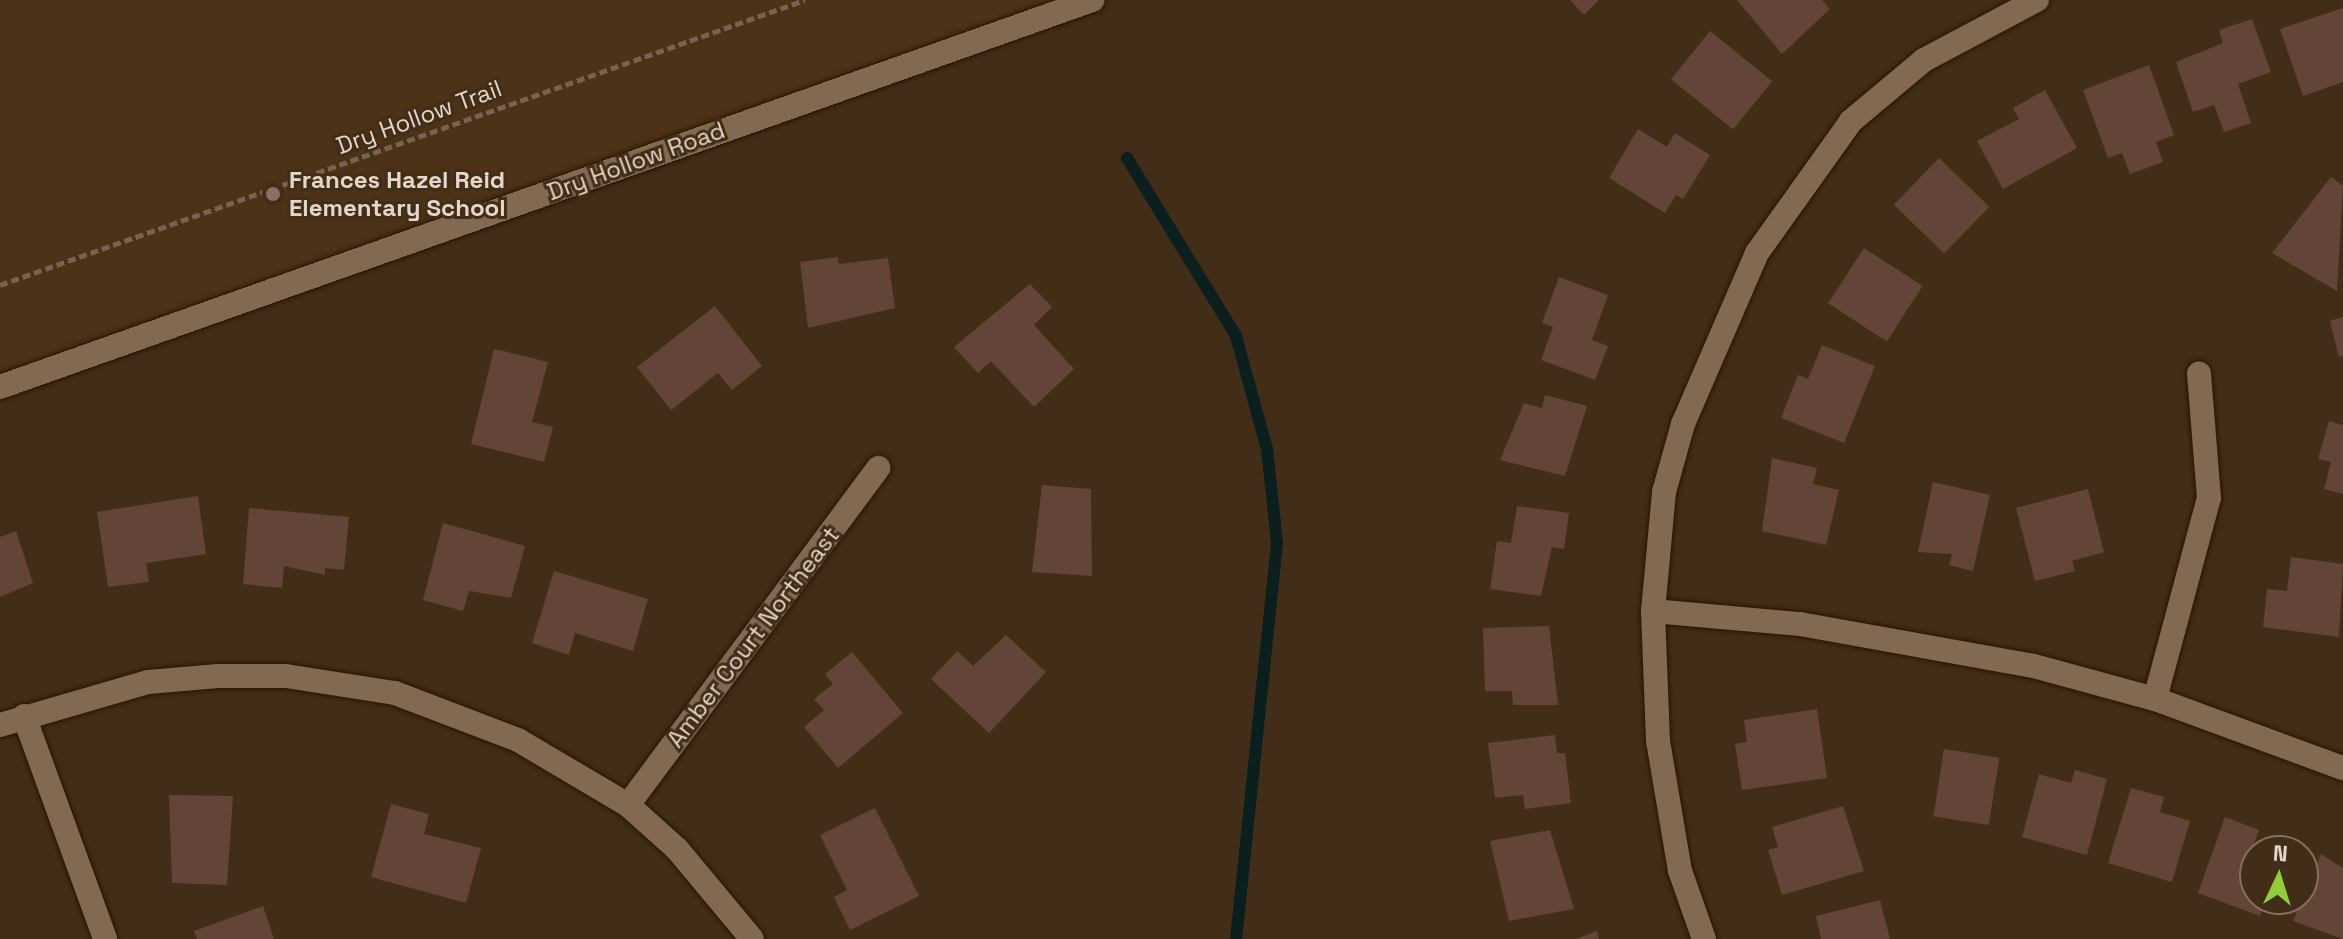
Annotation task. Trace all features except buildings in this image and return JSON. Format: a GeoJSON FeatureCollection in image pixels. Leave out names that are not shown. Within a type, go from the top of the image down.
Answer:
{"type":"FeatureCollection","features":[{"type":"Feature","properties":{"kind":"street","name":"Dry Hollow Road"},"geometry":{"type":"LineString","coordinates":[[0,387],[1092,0]]}},
{"type":"Feature","properties":{"kind":"street"},"geometry":{"type":"LineString","coordinates":[[1704,939],[1680,871],[1661,755],[1653,611],[1664,492],[1683,424],[1757,253],[1815,166],[1883,90],[2037,0]]}},
{"type":"Feature","properties":{"kind":"street"},"geometry":{"type":"LineString","coordinates":[[2155,699],[2209,498],[2199,373]]}},
{"type":"Feature","properties":{"kind":"street","name":"Amber Court Northeast"},"geometry":{"type":"LineString","coordinates":[[628,805],[878,468]]}},
{"type":"Feature","properties":{"kind":"street"},"geometry":{"type":"LineString","coordinates":[[1653,611],[1910,641],[2155,699],[2343,768]]}},
{"type":"Feature","properties":{"kind":"street"},"geometry":{"type":"LineString","coordinates":[[0,725],[148,682],[286,676],[345,683],[409,698],[518,740],[628,805],[677,849],[752,939]]}},
{"type":"Feature","properties":{"kind":"street"},"geometry":{"type":"LineString","coordinates":[[24,716],[105,939]]}},
{"type":"Feature","properties":{"kind":"path","name":"Dry Hollow Trail"},"geometry":{"type":"LineString","coordinates":[[0,285],[805,0]]}},
{"type":"Feature","properties":{"kind":"shaded area","name":"Frances Hazel Reid Elementary School"},"geometry":{"type":"Polygon","coordinates":[[[0,0],[1092,0],[0,387],[0,0]]]}},
{"type":"Feature","properties":{"kind":"waterway"},"geometry":{"type":"LineString","coordinates":[[1127,158],[1236,336],[1267,449],[1277,543],[1236,939]]}},
{"type":"Feature","properties":{"kind":"place","name":"Frances Hazel Reid Elementary School"},"geometry":{"type":"Point","coordinates":[273,194]}}]}
